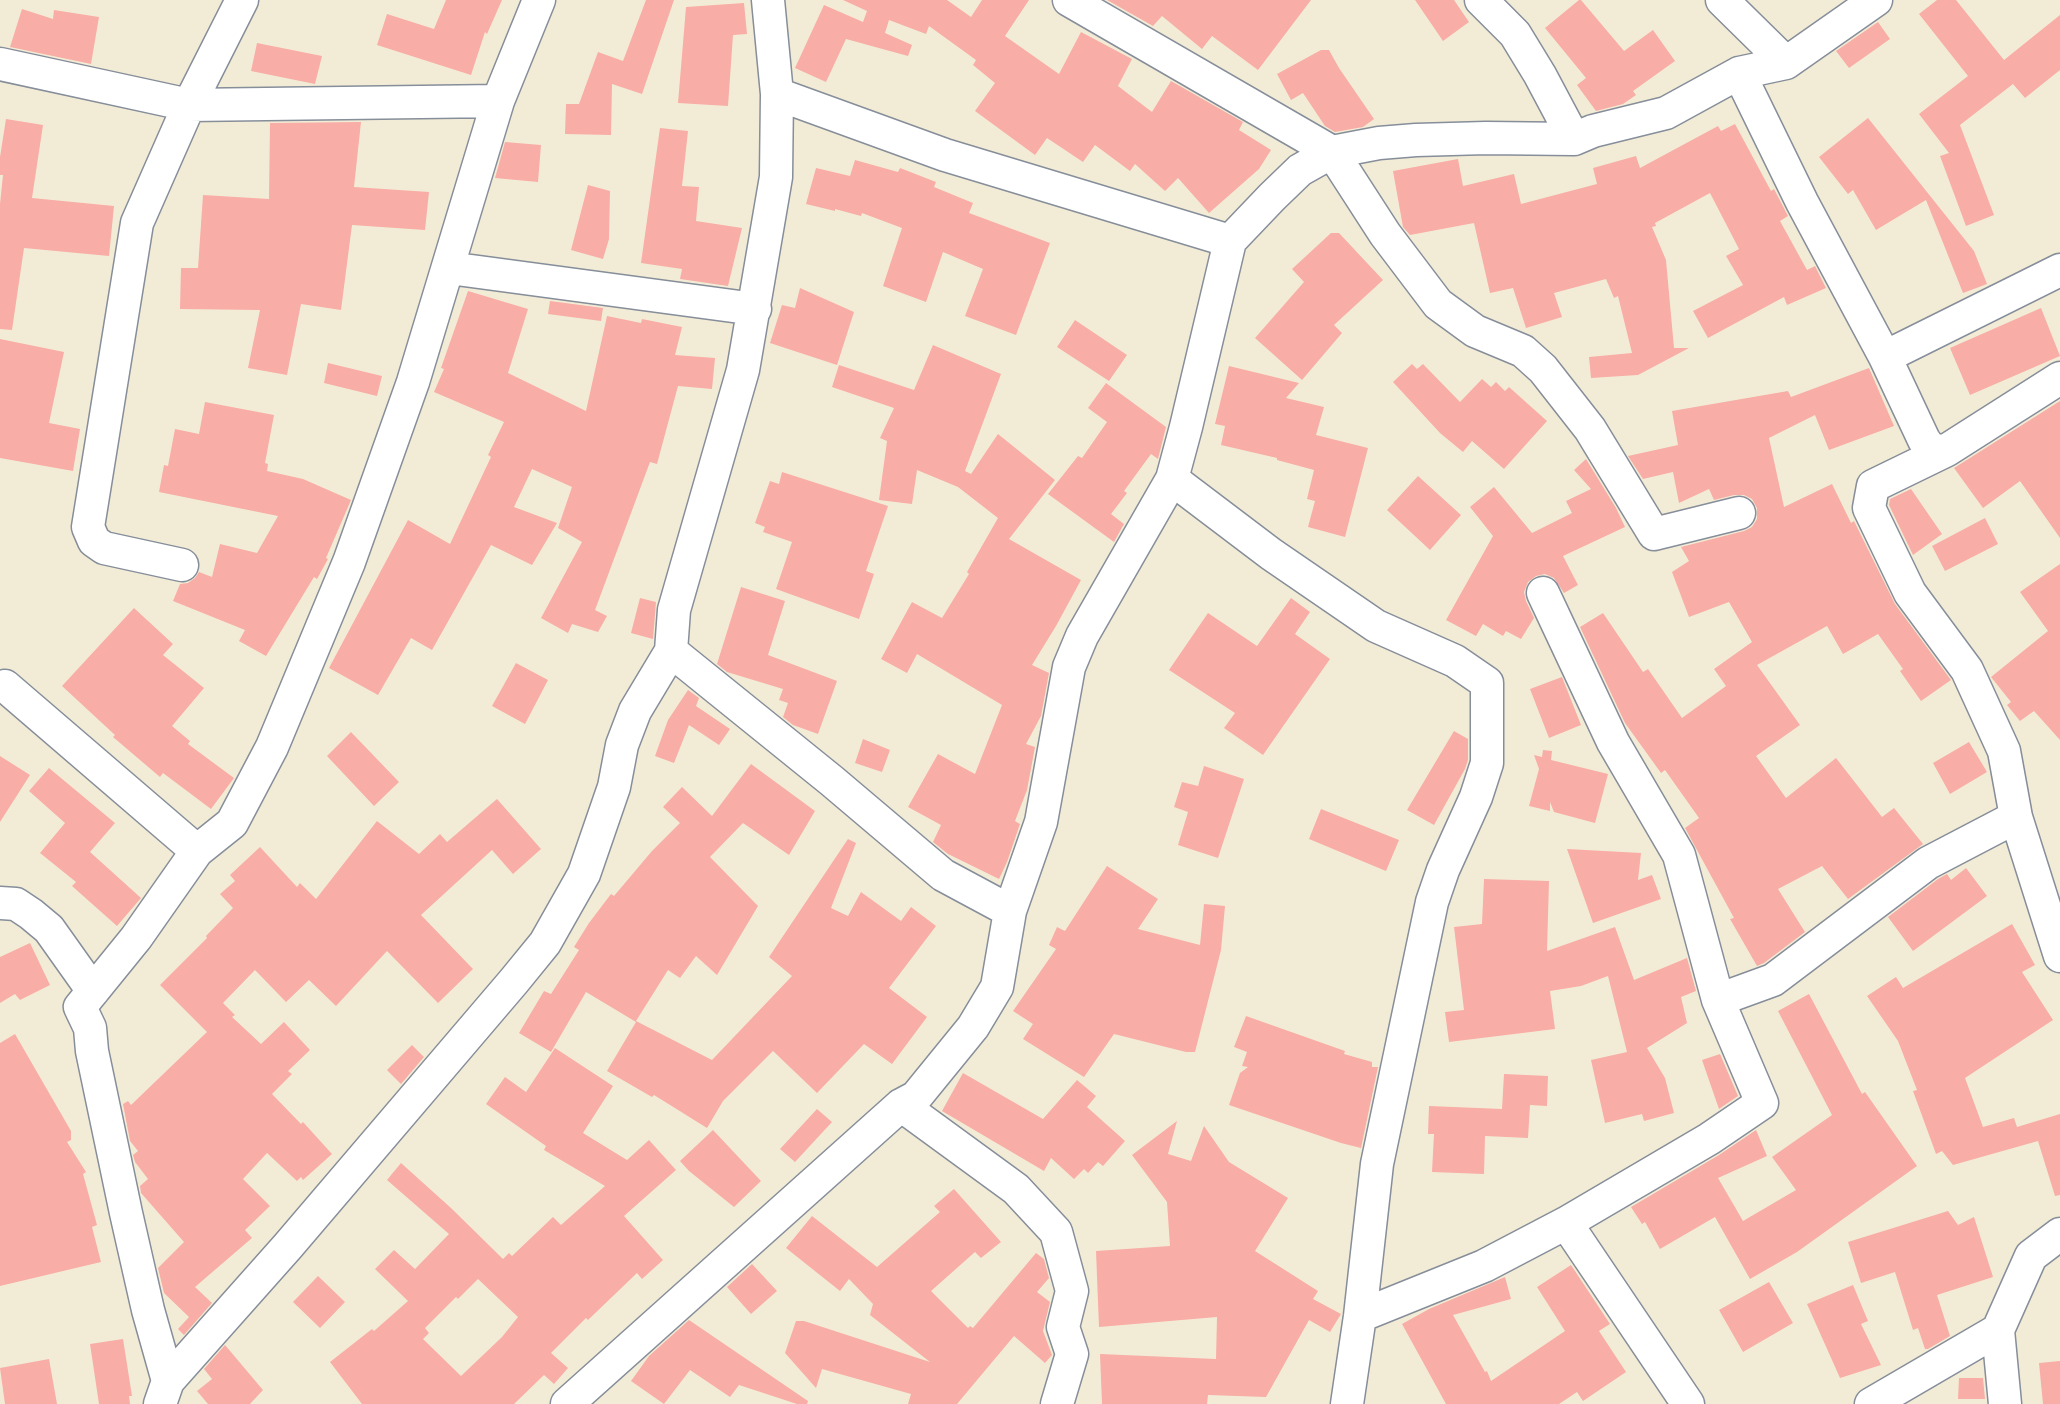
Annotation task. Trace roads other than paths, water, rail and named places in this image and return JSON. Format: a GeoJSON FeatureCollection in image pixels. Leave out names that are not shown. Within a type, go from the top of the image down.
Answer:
{"type":"FeatureCollection","features":[{"type":"Feature","properties":{"kind":"street"},"geometry":{"type":"LineString","coordinates":[[182,565],[104,548],[94,541],[88,527],[137,223],[189,105],[242,0]]}},
{"type":"Feature","properties":{"kind":"street"},"geometry":{"type":"LineString","coordinates":[[164,1392],[92,1051],[90,1028],[80,1007],[136,938],[197,851],[232,823],[272,747],[349,562],[413,382],[498,101],[539,0]]}},
{"type":"Feature","properties":{"kind":"street"},"geometry":{"type":"LineString","coordinates":[[164,1392],[545,943],[584,874],[614,787],[622,745],[635,711],[671,651],[674,610],[743,370],[776,177],[777,94],[768,0]]}},
{"type":"Feature","properties":{"kind":"street"},"geometry":{"type":"LineString","coordinates":[[1069,0],[1332,152],[1385,234],[1438,304],[1475,331],[1523,351],[1543,369],[1590,429],[1654,534],[1739,513]]}},
{"type":"Feature","properties":{"kind":"street"},"geometry":{"type":"LineString","coordinates":[[1481,0],[1515,34],[1574,139]]}},
{"type":"Feature","properties":{"kind":"street"},"geometry":{"type":"LineString","coordinates":[[1722,0],[1786,63]]}},
{"type":"Feature","properties":{"kind":"street"},"geometry":{"type":"LineString","coordinates":[[567,1404],[901,1105],[916,1097],[973,1027],[997,987],[1010,911],[1041,822],[1069,667],[1082,636],[1172,479],[1230,241],[1300,170],[1332,152],[1416,140],[1574,139],[1593,131],[1666,113],[1739,73],[1786,63],[1876,0]]}},
{"type":"Feature","properties":{"kind":"street"},"geometry":{"type":"LineString","coordinates":[[0,64],[189,105],[498,101]]}},
{"type":"Feature","properties":{"kind":"street"},"geometry":{"type":"LineString","coordinates":[[1739,73],[1802,202],[1885,357],[1924,440],[1932,451],[1947,450]]}},
{"type":"Feature","properties":{"kind":"street"},"geometry":{"type":"LineString","coordinates":[[777,94],[945,155],[1230,241]]}},
{"type":"Feature","properties":{"kind":"street"},"geometry":{"type":"LineString","coordinates":[[449,268],[755,309]]}},
{"type":"Feature","properties":{"kind":"street"},"geometry":{"type":"LineString","coordinates":[[1885,357],[2060,270]]}},
{"type":"Feature","properties":{"kind":"street"},"geometry":{"type":"LineString","coordinates":[[2060,378],[1947,450],[1873,486],[1869,508],[1910,593],[1967,670],[2004,751],[2016,817],[2060,956]]}},
{"type":"Feature","properties":{"kind":"street"},"geometry":{"type":"LineString","coordinates":[[1172,479],[1271,554],[1376,626],[1455,661],[1487,683],[1487,763],[1432,902],[1377,1164],[1347,1404]]}},
{"type":"Feature","properties":{"kind":"street"},"geometry":{"type":"LineString","coordinates":[[1360,1316],[1484,1266],[1566,1223],[1709,1139],[1762,1103],[1718,1000],[1679,855],[1613,742],[1543,593]]}},
{"type":"Feature","properties":{"kind":"street"},"geometry":{"type":"LineString","coordinates":[[671,651],[943,875],[1010,911]]}},
{"type":"Feature","properties":{"kind":"street"},"geometry":{"type":"LineString","coordinates":[[5,686],[197,851]]}},
{"type":"Feature","properties":{"kind":"street"},"geometry":{"type":"LineString","coordinates":[[1718,1000],[1773,980],[1928,863],[2016,817]]}},
{"type":"Feature","properties":{"kind":"street"},"geometry":{"type":"LineString","coordinates":[[0,903],[16,904],[49,929],[93,991]]}},
{"type":"Feature","properties":{"kind":"street"},"geometry":{"type":"LineString","coordinates":[[901,1105],[1016,1189],[1056,1232],[1072,1291],[1063,1327],[1072,1354],[1057,1404]]}},
{"type":"Feature","properties":{"kind":"street"},"geometry":{"type":"LineString","coordinates":[[1566,1223],[1688,1404]]}},
{"type":"Feature","properties":{"kind":"street"},"geometry":{"type":"LineString","coordinates":[[2005,1404],[1998,1330],[2031,1256],[2060,1234]]}},
{"type":"Feature","properties":{"kind":"street"},"geometry":{"type":"LineString","coordinates":[[1871,1404],[1998,1330]]}}]}
